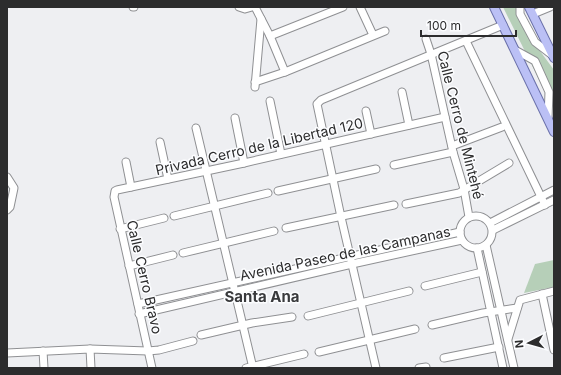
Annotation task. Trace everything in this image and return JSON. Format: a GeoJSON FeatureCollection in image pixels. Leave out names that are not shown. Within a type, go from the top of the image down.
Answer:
{"type":"FeatureCollection","features":[{"type":"Feature","properties":{"kind":"main road"},"geometry":{"type":"LineString","coordinates":[[494,7],[554,132]]}},
{"type":"Feature","properties":{"kind":"main road"},"geometry":{"type":"LineString","coordinates":[[531,11],[551,46],[553,57]]}},
{"type":"Feature","properties":{"kind":"street"},"geometry":{"type":"LineString","coordinates":[[239,7],[246,9],[252,7]]}},
{"type":"Feature","properties":{"kind":"street"},"geometry":{"type":"LineString","coordinates":[[255,7],[270,36],[285,72]]}},
{"type":"Feature","properties":{"kind":"street"},"geometry":{"type":"LineString","coordinates":[[270,36],[343,7]]}},
{"type":"Feature","properties":{"kind":"street"},"geometry":{"type":"LineString","coordinates":[[360,7],[373,35]]}},
{"type":"Feature","properties":{"kind":"street"},"geometry":{"type":"LineString","coordinates":[[520,7],[520,14],[534,42],[553,57]]}},
{"type":"Feature","properties":{"kind":"street"},"geometry":{"type":"LineString","coordinates":[[531,11],[550,7]]}},
{"type":"Feature","properties":{"kind":"street"},"geometry":{"type":"LineString","coordinates":[[261,19],[255,85],[385,31]]}},
{"type":"Feature","properties":{"kind":"street"},"geometry":{"type":"LineString","coordinates":[[376,368],[341,217],[326,144],[316,107],[318,101],[503,26]]}},
{"type":"Feature","properties":{"kind":"street","name":"Calle Cerro de Mintehé"},"geometry":{"type":"LineString","coordinates":[[426,39],[431,54],[452,149],[464,189],[469,217]]}},
{"type":"Feature","properties":{"kind":"street"},"geometry":{"type":"LineString","coordinates":[[466,41],[545,205]]}},
{"type":"Feature","properties":{"kind":"street"},"geometry":{"type":"LineString","coordinates":[[515,50],[535,61],[549,92],[548,120]]}},
{"type":"Feature","properties":{"kind":"street"},"geometry":{"type":"LineString","coordinates":[[402,92],[409,125]]}},
{"type":"Feature","properties":{"kind":"street"},"geometry":{"type":"LineString","coordinates":[[270,101],[281,154]]}},
{"type":"Feature","properties":{"kind":"street"},"geometry":{"type":"LineString","coordinates":[[366,111],[371,134]]}},
{"type":"Feature","properties":{"kind":"street","name":"Privada Cerro de la Libertad 120"},"geometry":{"type":"LineString","coordinates":[[114,192],[445,117]]}},
{"type":"Feature","properties":{"kind":"street"},"geometry":{"type":"LineString","coordinates":[[235,118],[244,163]]}},
{"type":"Feature","properties":{"kind":"street"},"geometry":{"type":"LineString","coordinates":[[394,165],[452,149],[502,127]]}},
{"type":"Feature","properties":{"kind":"street"},"geometry":{"type":"LineString","coordinates":[[196,128],[242,326],[250,368],[304,354]]}},
{"type":"Feature","properties":{"kind":"street"},"geometry":{"type":"LineString","coordinates":[[160,142],[168,179]]}},
{"type":"Feature","properties":{"kind":"street"},"geometry":{"type":"LineString","coordinates":[[126,162],[131,187]]}},
{"type":"Feature","properties":{"kind":"street"},"geometry":{"type":"LineString","coordinates":[[406,204],[460,193],[464,189],[508,163]]}},
{"type":"Feature","properties":{"kind":"street"},"geometry":{"type":"LineString","coordinates":[[278,191],[376,169]]}},
{"type":"Feature","properties":{"kind":"street"},"geometry":{"type":"LineString","coordinates":[[7,177],[14,188],[10,207],[7,210]]}},
{"type":"Feature","properties":{"kind":"street"},"geometry":{"type":"LineString","coordinates":[[490,223],[554,190]]}},
{"type":"Feature","properties":{"kind":"street","name":"Calle Cerro Bravo"},"geometry":{"type":"LineString","coordinates":[[114,192],[120,229],[152,368]]}},
{"type":"Feature","properties":{"kind":"street"},"geometry":{"type":"LineString","coordinates":[[174,216],[268,193]]}},
{"type":"Feature","properties":{"kind":"street"},"geometry":{"type":"LineString","coordinates":[[493,230],[554,200]]}},
{"type":"Feature","properties":{"kind":"street"},"geometry":{"type":"LineString","coordinates":[[286,228],[394,205]]}},
{"type":"Feature","properties":{"kind":"street"},"geometry":{"type":"LineString","coordinates":[[469,217],[484,217],[490,223],[493,230],[491,238],[486,245],[477,248],[466,245],[462,240],[460,232],[461,226],[469,217]]}},
{"type":"Feature","properties":{"kind":"street"},"geometry":{"type":"LineString","coordinates":[[120,229],[164,218]]}},
{"type":"Feature","properties":{"kind":"street"},"geometry":{"type":"LineString","coordinates":[[183,253],[274,231]]}},
{"type":"Feature","properties":{"kind":"street","name":"Avenida Paseo de las Campanas"},"geometry":{"type":"LineString","coordinates":[[139,314],[234,291],[460,232]]}},
{"type":"Feature","properties":{"kind":"street","name":"Avenida Paseo de las Campanas"},"geometry":{"type":"LineString","coordinates":[[138,304],[232,282],[462,240]]}},
{"type":"Feature","properties":{"kind":"street"},"geometry":{"type":"LineString","coordinates":[[486,245],[514,368]]}},
{"type":"Feature","properties":{"kind":"street"},"geometry":{"type":"LineString","coordinates":[[477,248],[503,368]]}},
{"type":"Feature","properties":{"kind":"street"},"geometry":{"type":"LineString","coordinates":[[129,266],[173,255]]}},
{"type":"Feature","properties":{"kind":"street"},"geometry":{"type":"LineString","coordinates":[[425,286],[482,272]]}},
{"type":"Feature","properties":{"kind":"street"},"geometry":{"type":"LineString","coordinates":[[308,316],[409,291]]}},
{"type":"Feature","properties":{"kind":"street"},"geometry":{"type":"LineString","coordinates":[[507,340],[520,300],[554,291]]}},
{"type":"Feature","properties":{"kind":"street"},"geometry":{"type":"LineString","coordinates":[[542,294],[554,350]]}},
{"type":"Feature","properties":{"kind":"street"},"geometry":{"type":"LineString","coordinates":[[432,325],[517,308]]}},
{"type":"Feature","properties":{"kind":"street"},"geometry":{"type":"LineString","coordinates":[[201,335],[292,317]]}},
{"type":"Feature","properties":{"kind":"street"},"geometry":{"type":"LineString","coordinates":[[319,352],[415,329]]}},
{"type":"Feature","properties":{"kind":"street"},"geometry":{"type":"LineString","coordinates":[[7,353],[90,349],[148,351],[159,350],[193,341]]}},
{"type":"Feature","properties":{"kind":"street"},"geometry":{"type":"LineString","coordinates":[[444,358],[498,348]]}},
{"type":"Feature","properties":{"kind":"street"},"geometry":{"type":"LineString","coordinates":[[90,349],[91,368]]}},
{"type":"Feature","properties":{"kind":"street"},"geometry":{"type":"LineString","coordinates":[[43,351],[44,368]]}},
{"type":"Feature","properties":{"kind":"green space"},"geometry":{"type":"Polygon","coordinates":[[[503,7],[517,7],[526,32],[554,70],[554,110],[503,7]]]}},
{"type":"Feature","properties":{"kind":"green space"},"geometry":{"type":"Polygon","coordinates":[[[554,260],[554,287],[524,293],[535,264],[554,260]]]}},
{"type":"Feature","properties":{"kind":"district","name":"Santa Ana"},"geometry":{"type":"Point","coordinates":[262,296]}}]}
